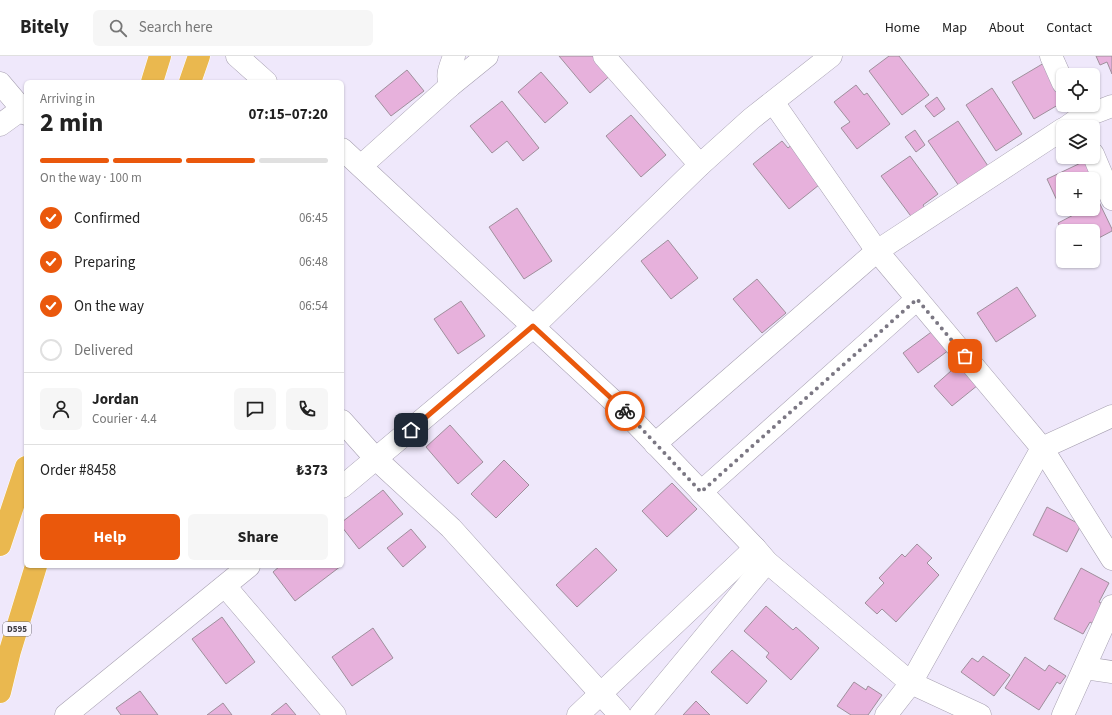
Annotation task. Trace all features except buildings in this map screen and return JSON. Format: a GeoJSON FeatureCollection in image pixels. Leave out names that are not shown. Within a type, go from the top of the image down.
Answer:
{"type":"FeatureCollection","features":[{"type":"Feature","properties":{"kind":"highway"},"geometry":{"type":"LineString","coordinates":[[153,80],[160,56]]}},
{"type":"Feature","properties":{"kind":"highway"},"geometry":{"type":"LineString","coordinates":[[191,80],[199,56]]}},
{"type":"Feature","properties":{"kind":"highway"},"geometry":{"type":"LineString","coordinates":[[0,545],[24,473]]}},
{"type":"Feature","properties":{"kind":"highway","name":"D595"},"geometry":{"type":"LineString","coordinates":[[0,692],[10,651],[35,568]]}},
{"type":"Feature","properties":{"kind":"street"},"geometry":{"type":"LineString","coordinates":[[237,56],[264,80]]}},
{"type":"Feature","properties":{"kind":"street"},"geometry":{"type":"LineString","coordinates":[[450,86],[448,72],[454,56]]}},
{"type":"Feature","properties":{"kind":"street"},"geometry":{"type":"LineString","coordinates":[[361,166],[450,86],[487,56]]}},
{"type":"Feature","properties":{"kind":"street"},"geometry":{"type":"LineString","coordinates":[[604,56],[700,165]]}},
{"type":"Feature","properties":{"kind":"street"},"geometry":{"type":"LineString","coordinates":[[344,485],[533,326],[700,165],[751,119],[831,56]]}},
{"type":"Feature","properties":{"kind":"street"},"geometry":{"type":"LineString","coordinates":[[1051,56],[1056,68]]}},
{"type":"Feature","properties":{"kind":"street"},"geometry":{"type":"LineString","coordinates":[[0,83],[24,112],[0,125]]}},
{"type":"Feature","properties":{"kind":"street"},"geometry":{"type":"LineString","coordinates":[[773,102],[877,251],[1042,448],[1112,559]]}},
{"type":"Feature","properties":{"kind":"street"},"geometry":{"type":"LineString","coordinates":[[1077,120],[1112,106]]}},
{"type":"Feature","properties":{"kind":"street"},"geometry":{"type":"LineString","coordinates":[[655,444],[877,251],[1056,133]]}},
{"type":"Feature","properties":{"kind":"street"},"geometry":{"type":"LineString","coordinates":[[344,151],[624,410],[761,555],[911,683],[980,715]]}},
{"type":"Feature","properties":{"kind":"street"},"geometry":{"type":"LineString","coordinates":[[1097,164],[1112,199]]}},
{"type":"Feature","properties":{"kind":"street"},"geometry":{"type":"LineString","coordinates":[[701,492],[917,299]]}},
{"type":"Feature","properties":{"kind":"street"},"geometry":{"type":"LineString","coordinates":[[886,715],[911,683],[1042,448],[1112,416]]}},
{"type":"Feature","properties":{"kind":"street"},"geometry":{"type":"LineString","coordinates":[[344,423],[376,459],[451,528],[620,715]]}},
{"type":"Feature","properties":{"kind":"street"},"geometry":{"type":"LineString","coordinates":[[578,715],[600,694],[761,555]]}},
{"type":"Feature","properties":{"kind":"street"},"geometry":{"type":"LineString","coordinates":[[640,715],[761,555]]}},
{"type":"Feature","properties":{"kind":"street"},"geometry":{"type":"LineString","coordinates":[[71,713],[247,568]]}},
{"type":"Feature","properties":{"kind":"street"},"geometry":{"type":"LineString","coordinates":[[225,586],[335,715]]}},
{"type":"Feature","properties":{"kind":"street"},"geometry":{"type":"LineString","coordinates":[[1063,715],[1112,606]]}},
{"type":"Feature","properties":{"kind":"street"},"geometry":{"type":"LineString","coordinates":[[1085,668],[1112,672]]}},
{"type":"Feature","properties":{"kind":"way so far"},"geometry":{"type":"LineString","coordinates":[[625,411],[701,492],[917,299],[965,356]]}},
{"type":"Feature","properties":{"kind":"route"},"geometry":{"type":"LineString","coordinates":[[411,430],[533,326],[625,411]]}}]}
